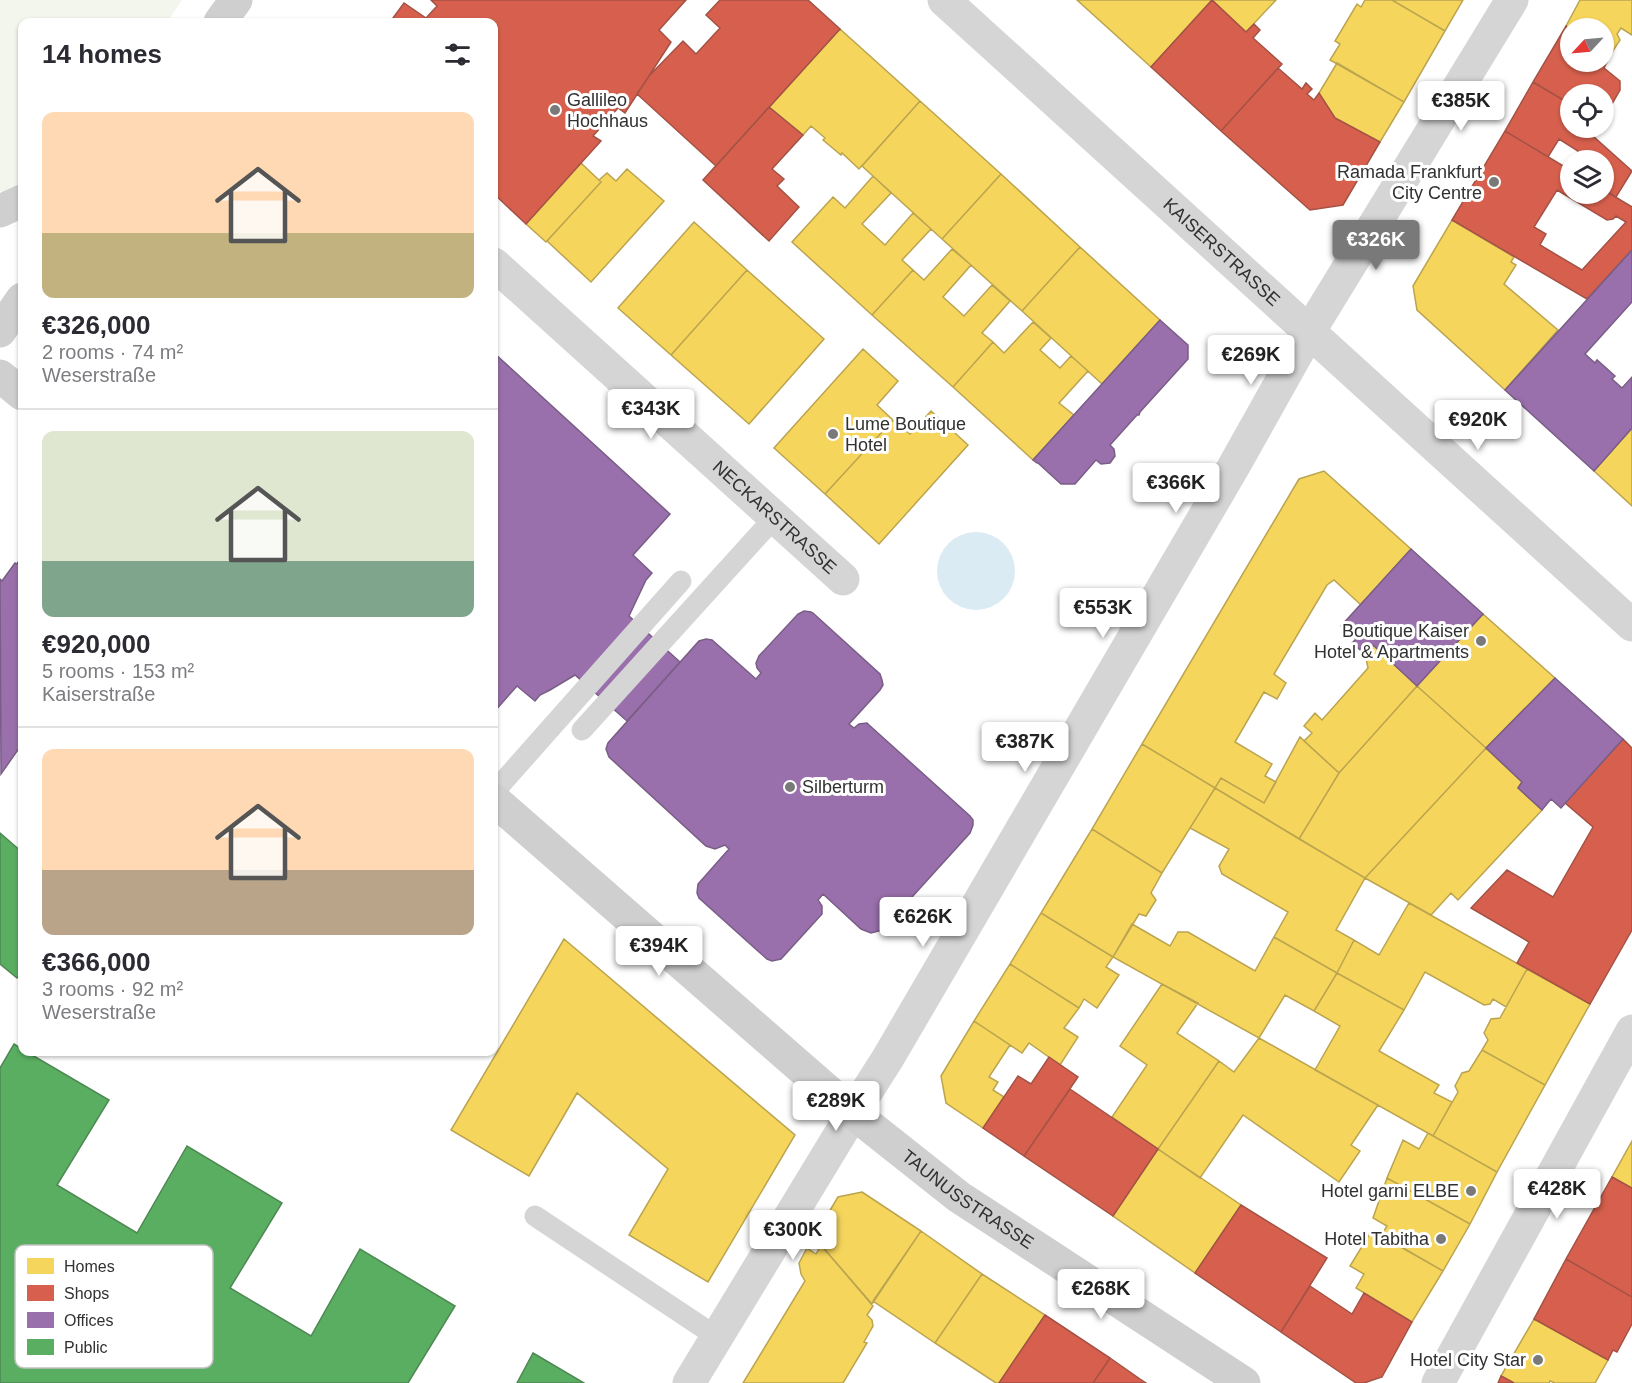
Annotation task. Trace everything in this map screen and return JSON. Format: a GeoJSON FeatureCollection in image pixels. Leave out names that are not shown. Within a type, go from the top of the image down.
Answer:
{"type":"FeatureCollection","features":[{"type":"Feature","properties":{"kind":"main road"},"geometry":{"type":"LineString","coordinates":[[0,211],[18,203]]}},
{"type":"Feature","properties":{"kind":"main road"},"geometry":{"type":"LineString","coordinates":[[0,331],[18,305]]}},
{"type":"Feature","properties":{"kind":"main road"},"geometry":{"type":"LineString","coordinates":[[0,376],[18,391]]}},
{"type":"Feature","properties":{"kind":"main road","name":"TAUNUSSTRASSE"},"geometry":{"type":"LineString","coordinates":[[498,803],[853,1113],[959,1197],[1244,1383]]}},
{"type":"Feature","properties":{"kind":"street","name":"KAISERSTRASSE"},"geometry":{"type":"LineString","coordinates":[[944,0],[1632,625]]}},
{"type":"Feature","properties":{"kind":"street"},"geometry":{"type":"LineString","coordinates":[[689,1383],[894,1048],[1310,332],[1512,0]]}},
{"type":"Feature","properties":{"kind":"street","name":"NECKARSTRASSE"},"geometry":{"type":"LineString","coordinates":[[498,268],[843,579]]}},
{"type":"Feature","properties":{"kind":"street"},"geometry":{"type":"LineString","coordinates":[[1438,1383],[1632,1031]]}},
{"type":"Feature","properties":{"kind":"lane"},"geometry":{"type":"LineString","coordinates":[[582,730],[775,517]]}},
{"type":"Feature","properties":{"kind":"lane"},"geometry":{"type":"LineString","coordinates":[[498,788],[681,582]]}},
{"type":"Feature","properties":{"kind":"lane"},"geometry":{"type":"LineString","coordinates":[[535,1216],[717,1337]]}},
{"type":"Feature","properties":{"kind":"shaded area"},"geometry":{"type":"Polygon","coordinates":[[[0,0],[182,0],[170,18],[18,18],[18,194],[11,198],[0,191],[0,0]]]}},
{"type":"Feature","properties":{"kind":"shaded area"},"geometry":{"type":"Polygon","coordinates":[[[968,532],[984,532],[998,538],[1009,549],[1015,563],[1015,579],[1009,593],[998,604],[984,610],[968,610],[954,604],[943,593],[937,579],[937,563],[943,549],[954,538],[968,532]]]}},
{"type":"Feature","properties":{"kind":"building: Homes"},"geometry":{"type":"Polygon","coordinates":[[[1077,0],[1212,0],[1151,67],[1077,0]]]}},
{"type":"Feature","properties":{"kind":"building: Homes"},"geometry":{"type":"Polygon","coordinates":[[[1212,0],[1276,0],[1246,32],[1212,0]]]}},
{"type":"Feature","properties":{"kind":"building: Homes"},"geometry":{"type":"Polygon","coordinates":[[[1365,0],[1392,0],[1445,31],[1404,102],[1330,60],[1340,44],[1335,41],[1357,4],[1361,7],[1365,0]]]}},
{"type":"Feature","properties":{"kind":"building: Homes"},"geometry":{"type":"Polygon","coordinates":[[[1392,0],[1463,0],[1445,31],[1392,0]]]}},
{"type":"Feature","properties":{"kind":"building: Homes"},"geometry":{"type":"Polygon","coordinates":[[[1580,0],[1632,0],[1632,35],[1621,28],[1617,34],[1620,40],[1614,49],[1614,18],[1570,18],[1580,0]]]}},
{"type":"Feature","properties":{"kind":"building: Homes"},"geometry":{"type":"Polygon","coordinates":[[[840,29],[920,101],[859,169],[823,140],[825,138],[811,126],[803,135],[769,107],[840,29]]]}},
{"type":"Feature","properties":{"kind":"building: Homes"},"geometry":{"type":"Polygon","coordinates":[[[1337,63],[1404,102],[1380,142],[1335,118],[1319,93],[1337,63]]]}},
{"type":"Feature","properties":{"kind":"building: Homes"},"geometry":{"type":"Polygon","coordinates":[[[920,101],[1001,174],[942,239],[862,166],[920,101]]]}},
{"type":"Feature","properties":{"kind":"building: Homes"},"geometry":{"type":"Polygon","coordinates":[[[581,163],[601,182],[546,242],[526,224],[581,163]]]}},
{"type":"Feature","properties":{"kind":"building: Homes"},"geometry":{"type":"Polygon","coordinates":[[[627,169],[664,201],[591,282],[547,241],[601,182],[599,180],[607,173],[616,181],[627,169]]]}},
{"type":"Feature","properties":{"kind":"building: Homes"},"geometry":{"type":"Polygon","coordinates":[[[1001,174],[1080,247],[1022,311],[942,239],[1001,174]]]}},
{"type":"Feature","properties":{"kind":"building: Homes"},"geometry":{"type":"Polygon","coordinates":[[[873,176],[891,193],[862,224],[885,245],[913,213],[931,229],[902,260],[913,270],[872,315],[792,242],[833,197],[845,208],[873,176]]]}},
{"type":"Feature","properties":{"kind":"building: Homes"},"geometry":{"type":"Polygon","coordinates":[[[1452,220],[1514,257],[1511,262],[1516,265],[1504,284],[1558,330],[1505,390],[1417,310],[1413,286],[1452,220]]]}},
{"type":"Feature","properties":{"kind":"building: Homes"},"geometry":{"type":"Polygon","coordinates":[[[694,222],[747,270],[671,355],[618,308],[694,222]]]}},
{"type":"Feature","properties":{"kind":"building: Homes"},"geometry":{"type":"Polygon","coordinates":[[[1080,247],[1160,320],[1102,384],[1022,311],[1080,247]]]}},
{"type":"Feature","properties":{"kind":"building: Homes"},"geometry":{"type":"Polygon","coordinates":[[[952,249],[971,265],[943,297],[964,316],[992,285],[1010,301],[982,333],[993,342],[953,387],[872,315],[913,270],[924,280],[952,249]]]}},
{"type":"Feature","properties":{"kind":"building: Homes"},"geometry":{"type":"Polygon","coordinates":[[[747,270],[824,339],[749,424],[671,355],[747,270]]]}},
{"type":"Feature","properties":{"kind":"building: Homes"},"geometry":{"type":"Polygon","coordinates":[[[1033,322],[1051,338],[1040,350],[1060,368],[1071,356],[1088,371],[1059,403],[1074,415],[1033,460],[953,387],[993,342],[1004,353],[1033,322]]]}},
{"type":"Feature","properties":{"kind":"building: Homes","name":"Lume Boutique Hotel"},"geometry":{"type":"Polygon","coordinates":[[[863,349],[898,381],[877,405],[893,420],[825,494],[774,448],[863,349]]]}},
{"type":"Feature","properties":{"kind":"building: Homes"},"geometry":{"type":"Polygon","coordinates":[[[931,411],[968,445],[879,544],[825,494],[893,420],[910,434],[931,411]]]}},
{"type":"Feature","properties":{"kind":"building: Homes"},"geometry":{"type":"Polygon","coordinates":[[[1632,428],[1632,506],[1594,471],[1632,428]]]}},
{"type":"Feature","properties":{"kind":"building: Homes"},"geometry":{"type":"Polygon","coordinates":[[[1324,471],[1411,549],[1361,605],[1334,580],[1327,585],[1274,674],[1286,683],[1277,699],[1264,692],[1235,742],[1272,764],[1265,776],[1276,782],[1264,803],[1221,778],[1215,788],[1142,744],[1299,479],[1324,471]]]}},
{"type":"Feature","properties":{"kind":"building: Homes"},"geometry":{"type":"Polygon","coordinates":[[[1483,614],[1555,678],[1486,748],[1417,686],[1483,614]]]}},
{"type":"Feature","properties":{"kind":"building: Homes"},"geometry":{"type":"Polygon","coordinates":[[[1373,645],[1417,686],[1339,773],[1304,741],[1312,733],[1304,726],[1315,713],[1322,720],[1368,668],[1365,654],[1373,645]]]}},
{"type":"Feature","properties":{"kind":"building: Homes"},"geometry":{"type":"Polygon","coordinates":[[[1417,686],[1486,748],[1365,878],[1299,839],[1339,773],[1417,686]]]}},
{"type":"Feature","properties":{"kind":"building: Homes"},"geometry":{"type":"Polygon","coordinates":[[[1300,737],[1339,773],[1299,839],[1215,788],[1221,778],[1264,803],[1300,737]]]}},
{"type":"Feature","properties":{"kind":"building: Homes"},"geometry":{"type":"Polygon","coordinates":[[[1142,744],[1215,788],[1162,873],[1092,829],[1142,744]]]}},
{"type":"Feature","properties":{"kind":"building: Homes"},"geometry":{"type":"Polygon","coordinates":[[[1486,748],[1522,782],[1518,788],[1542,810],[1458,900],[1451,893],[1431,915],[1365,878],[1486,748]]]}},
{"type":"Feature","properties":{"kind":"building: Homes"},"geometry":{"type":"Polygon","coordinates":[[[1215,788],[1365,878],[1336,930],[1354,940],[1337,973],[1274,937],[1288,912],[1222,874],[1219,866],[1229,849],[1190,828],[1215,788]]]}},
{"type":"Feature","properties":{"kind":"building: Homes"},"geometry":{"type":"Polygon","coordinates":[[[1092,829],[1162,873],[1151,893],[1156,900],[1146,916],[1139,914],[1113,957],[1041,913],[1092,829]]]}},
{"type":"Feature","properties":{"kind":"building: Homes"},"geometry":{"type":"Polygon","coordinates":[[[1409,903],[1527,969],[1506,1007],[1493,999],[1490,1004],[1484,1005],[1425,972],[1404,1010],[1337,973],[1354,940],[1379,955],[1409,903]]]}},
{"type":"Feature","properties":{"kind":"building: Homes"},"geometry":{"type":"Polygon","coordinates":[[[1041,913],[1113,957],[1106,967],[1119,975],[1097,1008],[1084,999],[1079,1008],[1010,964],[1041,913]]]}},
{"type":"Feature","properties":{"kind":"building: Homes"},"geometry":{"type":"Polygon","coordinates":[[[1132,924],[1170,946],[1178,932],[1188,932],[1255,971],[1274,937],[1337,973],[1314,1011],[1285,995],[1259,1038],[1113,957],[1132,924]]]}},
{"type":"Feature","properties":{"kind":"building: Homes"},"geometry":{"type":"Polygon","coordinates":[[[564,939],[795,1135],[708,1282],[629,1235],[668,1169],[577,1093],[529,1176],[451,1130],[495,1056],[498,1056],[498,1051],[564,939]]]}},
{"type":"Feature","properties":{"kind":"building: Homes"},"geometry":{"type":"Polygon","coordinates":[[[1010,964],[1079,1008],[1064,1028],[1078,1037],[1060,1065],[1029,1043],[1022,1053],[974,1021],[1010,964]]]}},
{"type":"Feature","properties":{"kind":"building: Homes"},"geometry":{"type":"Polygon","coordinates":[[[1527,969],[1590,1004],[1545,1085],[1482,1050],[1488,1040],[1484,1033],[1491,1019],[1500,1018],[1527,969]]]}},
{"type":"Feature","properties":{"kind":"building: Homes"},"geometry":{"type":"Polygon","coordinates":[[[1337,973],[1404,1010],[1379,1051],[1439,1085],[1434,1093],[1452,1102],[1433,1136],[1315,1070],[1340,1026],[1314,1011],[1337,973]]]}},
{"type":"Feature","properties":{"kind":"building: Homes"},"geometry":{"type":"Polygon","coordinates":[[[1162,984],[1198,1003],[1177,1033],[1219,1061],[1158,1149],[1112,1117],[1147,1065],[1120,1046],[1162,984]]]}},
{"type":"Feature","properties":{"kind":"building: Homes"},"geometry":{"type":"Polygon","coordinates":[[[974,1021],[1010,1045],[989,1077],[998,1082],[993,1090],[1004,1097],[983,1128],[946,1103],[941,1076],[974,1021]]]}},
{"type":"Feature","properties":{"kind":"building: Homes"},"geometry":{"type":"Polygon","coordinates":[[[1259,1038],[1378,1105],[1351,1145],[1360,1151],[1339,1182],[1243,1115],[1200,1178],[1158,1149],[1219,1061],[1234,1072],[1259,1038]]]}},
{"type":"Feature","properties":{"kind":"building: Homes"},"geometry":{"type":"Polygon","coordinates":[[[1482,1050],[1545,1085],[1497,1172],[1433,1136],[1458,1092],[1455,1086],[1462,1073],[1469,1071],[1482,1050]]]}},
{"type":"Feature","properties":{"kind":"building: Homes"},"geometry":{"type":"Polygon","coordinates":[[[1428,1133],[1497,1172],[1470,1224],[1387,1178],[1403,1140],[1419,1149],[1428,1133]]]}},
{"type":"Feature","properties":{"kind":"building: Homes"},"geometry":{"type":"Polygon","coordinates":[[[1632,1141],[1632,1188],[1612,1177],[1632,1141]]]}},
{"type":"Feature","properties":{"kind":"building: Homes"},"geometry":{"type":"Polygon","coordinates":[[[1158,1149],[1241,1205],[1195,1273],[1113,1216],[1158,1149]]]}},
{"type":"Feature","properties":{"kind":"building: Homes"},"geometry":{"type":"Polygon","coordinates":[[[1387,1178],[1470,1224],[1443,1271],[1381,1236],[1387,1226],[1373,1218],[1387,1178]]]}},
{"type":"Feature","properties":{"kind":"building: Homes"},"geometry":{"type":"Polygon","coordinates":[[[862,1192],[921,1231],[872,1304],[814,1237],[838,1197],[862,1192]]]}},
{"type":"Feature","properties":{"kind":"building: Homes"},"geometry":{"type":"Polygon","coordinates":[[[1372,1230],[1443,1271],[1412,1322],[1356,1288],[1364,1274],[1350,1266],[1372,1230]]]}},
{"type":"Feature","properties":{"kind":"building: Homes"},"geometry":{"type":"Polygon","coordinates":[[[921,1231],[982,1274],[935,1343],[873,1301],[921,1231]]]}},
{"type":"Feature","properties":{"kind":"building: Homes"},"geometry":{"type":"Polygon","coordinates":[[[814,1237],[873,1306],[867,1315],[872,1320],[873,1326],[864,1342],[867,1343],[843,1383],[743,1383],[805,1281],[799,1263],[807,1248],[816,1254],[820,1247],[814,1237]]]}},
{"type":"Feature","properties":{"kind":"building: Homes"},"geometry":{"type":"Polygon","coordinates":[[[982,1274],[1045,1315],[999,1383],[935,1343],[982,1274]]]}},
{"type":"Feature","properties":{"kind":"building: Homes"},"geometry":{"type":"Polygon","coordinates":[[[1534,1319],[1608,1360],[1595,1383],[1550,1381],[1549,1383],[1514,1383],[1501,1376],[1534,1319]]]}},
{"type":"Feature","properties":{"kind":"building: Shops","name":"Gallileo Hochhaus"},"geometry":{"type":"Polygon","coordinates":[[[431,0],[686,0],[659,30],[671,42],[625,113],[618,108],[593,136],[601,141],[526,224],[498,198],[498,18],[426,18],[437,6],[431,0]]]}},
{"type":"Feature","properties":{"kind":"building: Shops"},"geometry":{"type":"Polygon","coordinates":[[[720,0],[808,0],[840,29],[716,166],[637,94],[649,76],[683,41],[696,54],[720,28],[706,15],[720,0]]]}},
{"type":"Feature","properties":{"kind":"building: Shops"},"geometry":{"type":"Polygon","coordinates":[[[1212,0],[1246,32],[1254,24],[1260,30],[1253,38],[1282,64],[1221,131],[1151,67],[1212,0]]]}},
{"type":"Feature","properties":{"kind":"building: Shops","name":"Gallileo Hochhaus"},"geometry":{"type":"Polygon","coordinates":[[[404,3],[426,18],[393,18],[404,3]]]}},
{"type":"Feature","properties":{"kind":"building: Shops"},"geometry":{"type":"Polygon","coordinates":[[[1560,36],[1560,72],[1609,72],[1620,81],[1620,90],[1614,100],[1614,84],[1560,84],[1560,98],[1533,82],[1560,36]]]}},
{"type":"Feature","properties":{"kind":"building: Shops"},"geometry":{"type":"Polygon","coordinates":[[[1278,68],[1302,89],[1306,83],[1312,89],[1307,94],[1314,100],[1319,93],[1335,118],[1380,142],[1343,205],[1310,210],[1221,131],[1278,68]]]}},
{"type":"Feature","properties":{"kind":"building: Shops"},"geometry":{"type":"Polygon","coordinates":[[[1533,82],[1560,98],[1560,138],[1595,138],[1609,150],[1576,150],[1559,139],[1548,157],[1505,131],[1533,82]]]}},
{"type":"Feature","properties":{"kind":"building: Shops"},"geometry":{"type":"Polygon","coordinates":[[[769,107],[803,135],[772,169],[784,179],[777,186],[799,207],[769,241],[703,180],[769,107]]]}},
{"type":"Feature","properties":{"kind":"building: Shops"},"geometry":{"type":"Polygon","coordinates":[[[1505,131],[1560,164],[1560,192],[1557,190],[1534,227],[1546,234],[1540,245],[1582,270],[1626,222],[1616,216],[1607,220],[1580,204],[1614,204],[1614,196],[1632,207],[1632,250],[1587,299],[1452,220],[1505,131]]]}},
{"type":"Feature","properties":{"kind":"building: Shops"},"geometry":{"type":"Polygon","coordinates":[[[1614,155],[1632,171],[1616,197],[1614,196],[1614,155]]]}},
{"type":"Feature","properties":{"kind":"building: Shops"},"geometry":{"type":"Polygon","coordinates":[[[1623,739],[1632,748],[1632,930],[1590,1004],[1517,963],[1529,942],[1471,908],[1507,870],[1553,897],[1593,827],[1565,803],[1623,739]]]}},
{"type":"Feature","properties":{"kind":"building: Shops"},"geometry":{"type":"Polygon","coordinates":[[[1049,1057],[1078,1077],[1024,1156],[983,1128],[1018,1076],[1031,1084],[1049,1057]]]}},
{"type":"Feature","properties":{"kind":"building: Shops"},"geometry":{"type":"Polygon","coordinates":[[[1070,1089],[1158,1149],[1113,1216],[1024,1156],[1070,1089]]]}},
{"type":"Feature","properties":{"kind":"building: Shops"},"geometry":{"type":"Polygon","coordinates":[[[1612,1177],[1632,1188],[1632,1297],[1566,1259],[1612,1177]]]}},
{"type":"Feature","properties":{"kind":"building: Shops"},"geometry":{"type":"Polygon","coordinates":[[[1241,1205],[1327,1258],[1281,1332],[1195,1273],[1241,1205]]]}},
{"type":"Feature","properties":{"kind":"building: Shops"},"geometry":{"type":"Polygon","coordinates":[[[1566,1259],[1632,1297],[1632,1324],[1617,1352],[1613,1350],[1608,1360],[1534,1319],[1566,1259]]]}},
{"type":"Feature","properties":{"kind":"building: Shops"},"geometry":{"type":"Polygon","coordinates":[[[1310,1286],[1352,1314],[1364,1293],[1412,1322],[1382,1377],[1356,1383],[1281,1332],[1310,1286]]]}},
{"type":"Feature","properties":{"kind":"building: Shops"},"geometry":{"type":"Polygon","coordinates":[[[1045,1315],[1110,1358],[1093,1383],[999,1383],[1045,1315]]]}},
{"type":"Feature","properties":{"kind":"building: Shops"},"geometry":{"type":"Polygon","coordinates":[[[1110,1358],[1140,1379],[1146,1383],[1093,1383],[1110,1358]]]}},
{"type":"Feature","properties":{"kind":"building: Shops"},"geometry":{"type":"Polygon","coordinates":[[[1501,1376],[1514,1383],[1498,1383],[1501,1376]]]}},
{"type":"Feature","properties":{"kind":"building: Offices"},"geometry":{"type":"Polygon","coordinates":[[[1632,250],[1632,302],[1585,354],[1595,363],[1597,360],[1615,376],[1612,379],[1622,388],[1632,377],[1632,428],[1594,471],[1505,390],[1632,250]]]}},
{"type":"Feature","properties":{"kind":"building: Offices"},"geometry":{"type":"Polygon","coordinates":[[[1160,320],[1188,345],[1188,359],[1110,445],[1114,449],[1115,456],[1110,463],[1101,464],[1096,460],[1075,484],[1061,484],[1033,460],[1160,320]]]}},
{"type":"Feature","properties":{"kind":"building: Offices"},"geometry":{"type":"Polygon","coordinates":[[[498,357],[670,514],[633,555],[652,573],[646,580],[629,616],[680,662],[627,721],[575,675],[540,695],[535,701],[517,686],[498,707],[498,357]]]}},
{"type":"Feature","properties":{"kind":"building: Offices"},"geometry":{"type":"Polygon","coordinates":[[[1411,549],[1483,614],[1417,686],[1373,645],[1365,654],[1352,643],[1356,639],[1341,626],[1411,549]]]}},
{"type":"Feature","properties":{"kind":"building: Offices"},"geometry":{"type":"Polygon","coordinates":[[[18,562],[18,750],[1,774],[0,579],[2,581],[15,563],[18,562]]]}},
{"type":"Feature","properties":{"kind":"building: Offices","name":"Silberturm"},"geometry":{"type":"Polygon","coordinates":[[[804,611],[813,613],[880,674],[883,685],[880,690],[849,724],[854,728],[859,724],[867,723],[970,816],[973,825],[970,833],[882,930],[871,933],[861,929],[823,894],[818,900],[822,906],[822,914],[781,959],[772,961],[699,898],[697,893],[698,884],[729,849],[725,845],[715,849],[706,846],[609,757],[606,749],[608,743],[699,641],[712,640],[756,679],[761,673],[756,663],[759,656],[798,614],[804,611]]]}},
{"type":"Feature","properties":{"kind":"building: Offices"},"geometry":{"type":"Polygon","coordinates":[[[1555,678],[1623,739],[1561,808],[1551,799],[1542,810],[1518,788],[1522,782],[1486,748],[1555,678]]]}},
{"type":"Feature","properties":{"kind":"building: Public"},"geometry":{"type":"Polygon","coordinates":[[[0,833],[18,849],[18,977],[0,964],[0,833]]]}},
{"type":"Feature","properties":{"kind":"building: Public"},"geometry":{"type":"Polygon","coordinates":[[[14,1044],[18,1046],[18,1056],[34,1056],[109,1100],[57,1185],[137,1233],[187,1146],[282,1203],[230,1288],[311,1336],[360,1249],[455,1306],[408,1383],[0,1383],[0,1068],[14,1044]]]}},
{"type":"Feature","properties":{"kind":"building: Public"},"geometry":{"type":"Polygon","coordinates":[[[533,1353],[584,1383],[517,1383],[533,1353]]]}},
{"type":"Feature","properties":{"kind":"place","name":"Gallileo Hochhaus"},"geometry":{"type":"Point","coordinates":[555,110]}},
{"type":"Feature","properties":{"kind":"place","name":"Ramada Frankfurt City Centre"},"geometry":{"type":"Point","coordinates":[1494,182]}},
{"type":"Feature","properties":{"kind":"place","name":"Lume Boutique Hotel"},"geometry":{"type":"Point","coordinates":[833,434]}},
{"type":"Feature","properties":{"kind":"place","name":"Boutique Kaiser Hotel & Apartments"},"geometry":{"type":"Point","coordinates":[1481,641]}},
{"type":"Feature","properties":{"kind":"place","name":"Silberturm"},"geometry":{"type":"Point","coordinates":[790,787]}},
{"type":"Feature","properties":{"kind":"place","name":"Hotel garni ELBE"},"geometry":{"type":"Point","coordinates":[1471,1191]}},
{"type":"Feature","properties":{"kind":"place","name":"Hotel Tabitha"},"geometry":{"type":"Point","coordinates":[1441,1239]}},
{"type":"Feature","properties":{"kind":"place","name":"Hotel City Star"},"geometry":{"type":"Point","coordinates":[1538,1360]}}]}
